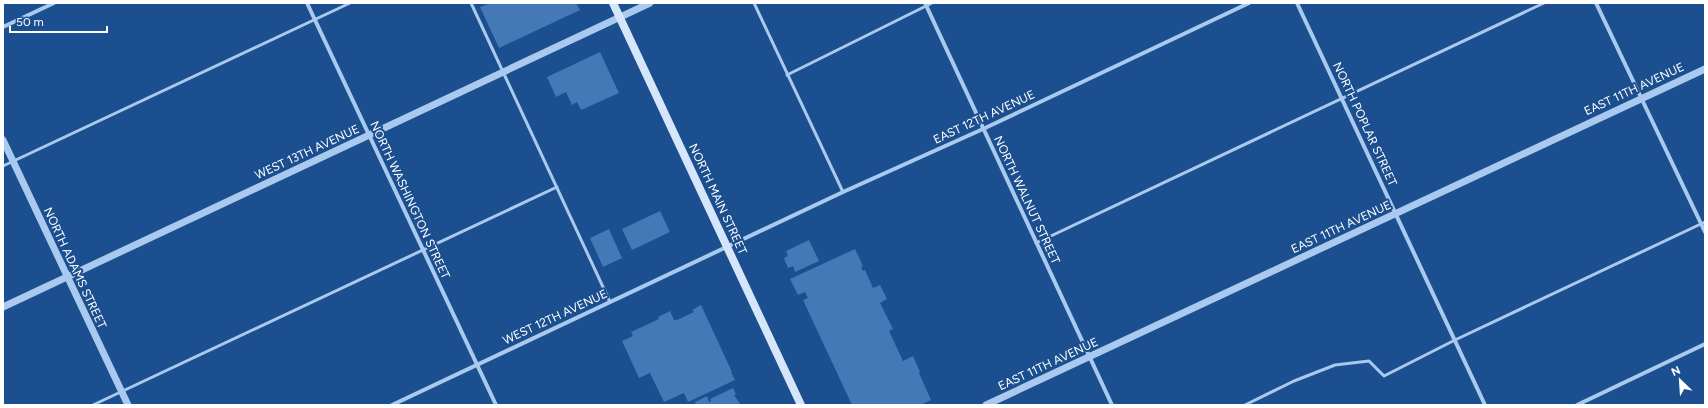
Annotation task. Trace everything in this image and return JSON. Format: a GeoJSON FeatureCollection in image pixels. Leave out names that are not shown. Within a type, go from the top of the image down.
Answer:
{"type":"FeatureCollection","features":[{"type":"Feature","properties":{"kind":"main road","name":"NORTH MAIN STREET"},"geometry":{"type":"LineString","coordinates":[[613,3],[801,405]]}},
{"type":"Feature","properties":{"kind":"street"},"geometry":{"type":"LineString","coordinates":[[3,27],[54,3]]}},
{"type":"Feature","properties":{"kind":"street","name":"NORTH WASHINGTON STREET"},"geometry":{"type":"LineString","coordinates":[[308,3],[496,405]]}},
{"type":"Feature","properties":{"kind":"street","name":"WEST 13TH AVENUE"},"geometry":{"type":"LineString","coordinates":[[3,307],[650,3]]}},
{"type":"Feature","properties":{"kind":"street","name":"EAST 12TH AVENUE"},"geometry":{"type":"LineString","coordinates":[[727,247],[843,192],[983,129],[1249,3]]}},
{"type":"Feature","properties":{"kind":"street","name":"NORTH POPLAR STREET"},"geometry":{"type":"LineString","coordinates":[[1297,3],[1485,405]]}},
{"type":"Feature","properties":{"kind":"street"},"geometry":{"type":"LineString","coordinates":[[1596,3],[1703,223],[1705,232]]}},
{"type":"Feature","properties":{"kind":"street","name":"NORTH WALNUT STREET"},"geometry":{"type":"LineString","coordinates":[[925,4],[1112,405]]}},
{"type":"Feature","properties":{"kind":"street","name":"EAST 11TH AVENUE"},"geometry":{"type":"LineString","coordinates":[[986,405],[1705,69]]}},
{"type":"Feature","properties":{"kind":"street","name":"NORTH ADAMS STREET"},"geometry":{"type":"LineString","coordinates":[[3,140],[128,405]]}},
{"type":"Feature","properties":{"kind":"street","name":"WEST 12TH AVENUE"},"geometry":{"type":"LineString","coordinates":[[392,405],[727,247]]}},
{"type":"Feature","properties":{"kind":"street"},"geometry":{"type":"LineString","coordinates":[[1577,405],[1705,344]]}},
{"type":"Feature","properties":{"kind":"lane"},"geometry":{"type":"LineString","coordinates":[[3,166],[350,3]]}},
{"type":"Feature","properties":{"kind":"lane"},"geometry":{"type":"LineString","coordinates":[[470,3],[504,72],[610,302]]}},
{"type":"Feature","properties":{"kind":"lane"},"geometry":{"type":"LineString","coordinates":[[754,3],[843,192]]}},
{"type":"Feature","properties":{"kind":"lane"},"geometry":{"type":"LineString","coordinates":[[787,75],[925,4],[932,3]]}},
{"type":"Feature","properties":{"kind":"lane"},"geometry":{"type":"LineString","coordinates":[[1036,243],[1544,3]]}},
{"type":"Feature","properties":{"kind":"lane"},"geometry":{"type":"LineString","coordinates":[[93,405],[557,187]]}},
{"type":"Feature","properties":{"kind":"lane"},"geometry":{"type":"LineString","coordinates":[[1245,405],[1294,381],[1335,365],[1368,361],[1384,376],[1455,340],[1703,223]]}},
{"type":"Feature","properties":{"kind":"building"},"geometry":{"type":"Polygon","coordinates":[[[490,3],[576,3],[580,10],[499,48],[480,7],[490,3]]]}},
{"type":"Feature","properties":{"kind":"building"},"geometry":{"type":"Polygon","coordinates":[[[600,52],[619,93],[581,110],[577,102],[572,105],[566,92],[556,97],[547,77],[600,52]]]}},
{"type":"Feature","properties":{"kind":"building"},"geometry":{"type":"Polygon","coordinates":[[[660,211],[670,232],[632,250],[622,229],[660,211]]]}},
{"type":"Feature","properties":{"kind":"building"},"geometry":{"type":"Polygon","coordinates":[[[609,229],[622,258],[603,267],[590,238],[609,229]]]}},
{"type":"Feature","properties":{"kind":"building"},"geometry":{"type":"Polygon","coordinates":[[[809,240],[819,261],[795,272],[793,266],[788,268],[784,258],[788,256],[786,251],[809,240]]]}},
{"type":"Feature","properties":{"kind":"building"},"geometry":{"type":"Polygon","coordinates":[[[855,249],[863,266],[861,267],[863,271],[865,270],[873,288],[880,285],[887,299],[880,303],[893,329],[889,331],[903,361],[913,356],[931,400],[920,405],[852,405],[803,300],[808,298],[805,292],[798,295],[790,279],[855,249]]]}},
{"type":"Feature","properties":{"kind":"building"},"geometry":{"type":"Polygon","coordinates":[[[701,305],[735,380],[688,402],[684,393],[664,402],[650,373],[639,378],[622,341],[633,336],[631,332],[659,319],[658,317],[670,311],[674,320],[677,320],[694,312],[692,310],[701,305]]]}},
{"type":"Feature","properties":{"kind":"building"},"geometry":{"type":"Polygon","coordinates":[[[733,388],[736,394],[734,395],[741,405],[696,405],[695,402],[707,396],[709,402],[711,401],[710,399],[733,388]]]}}]}
